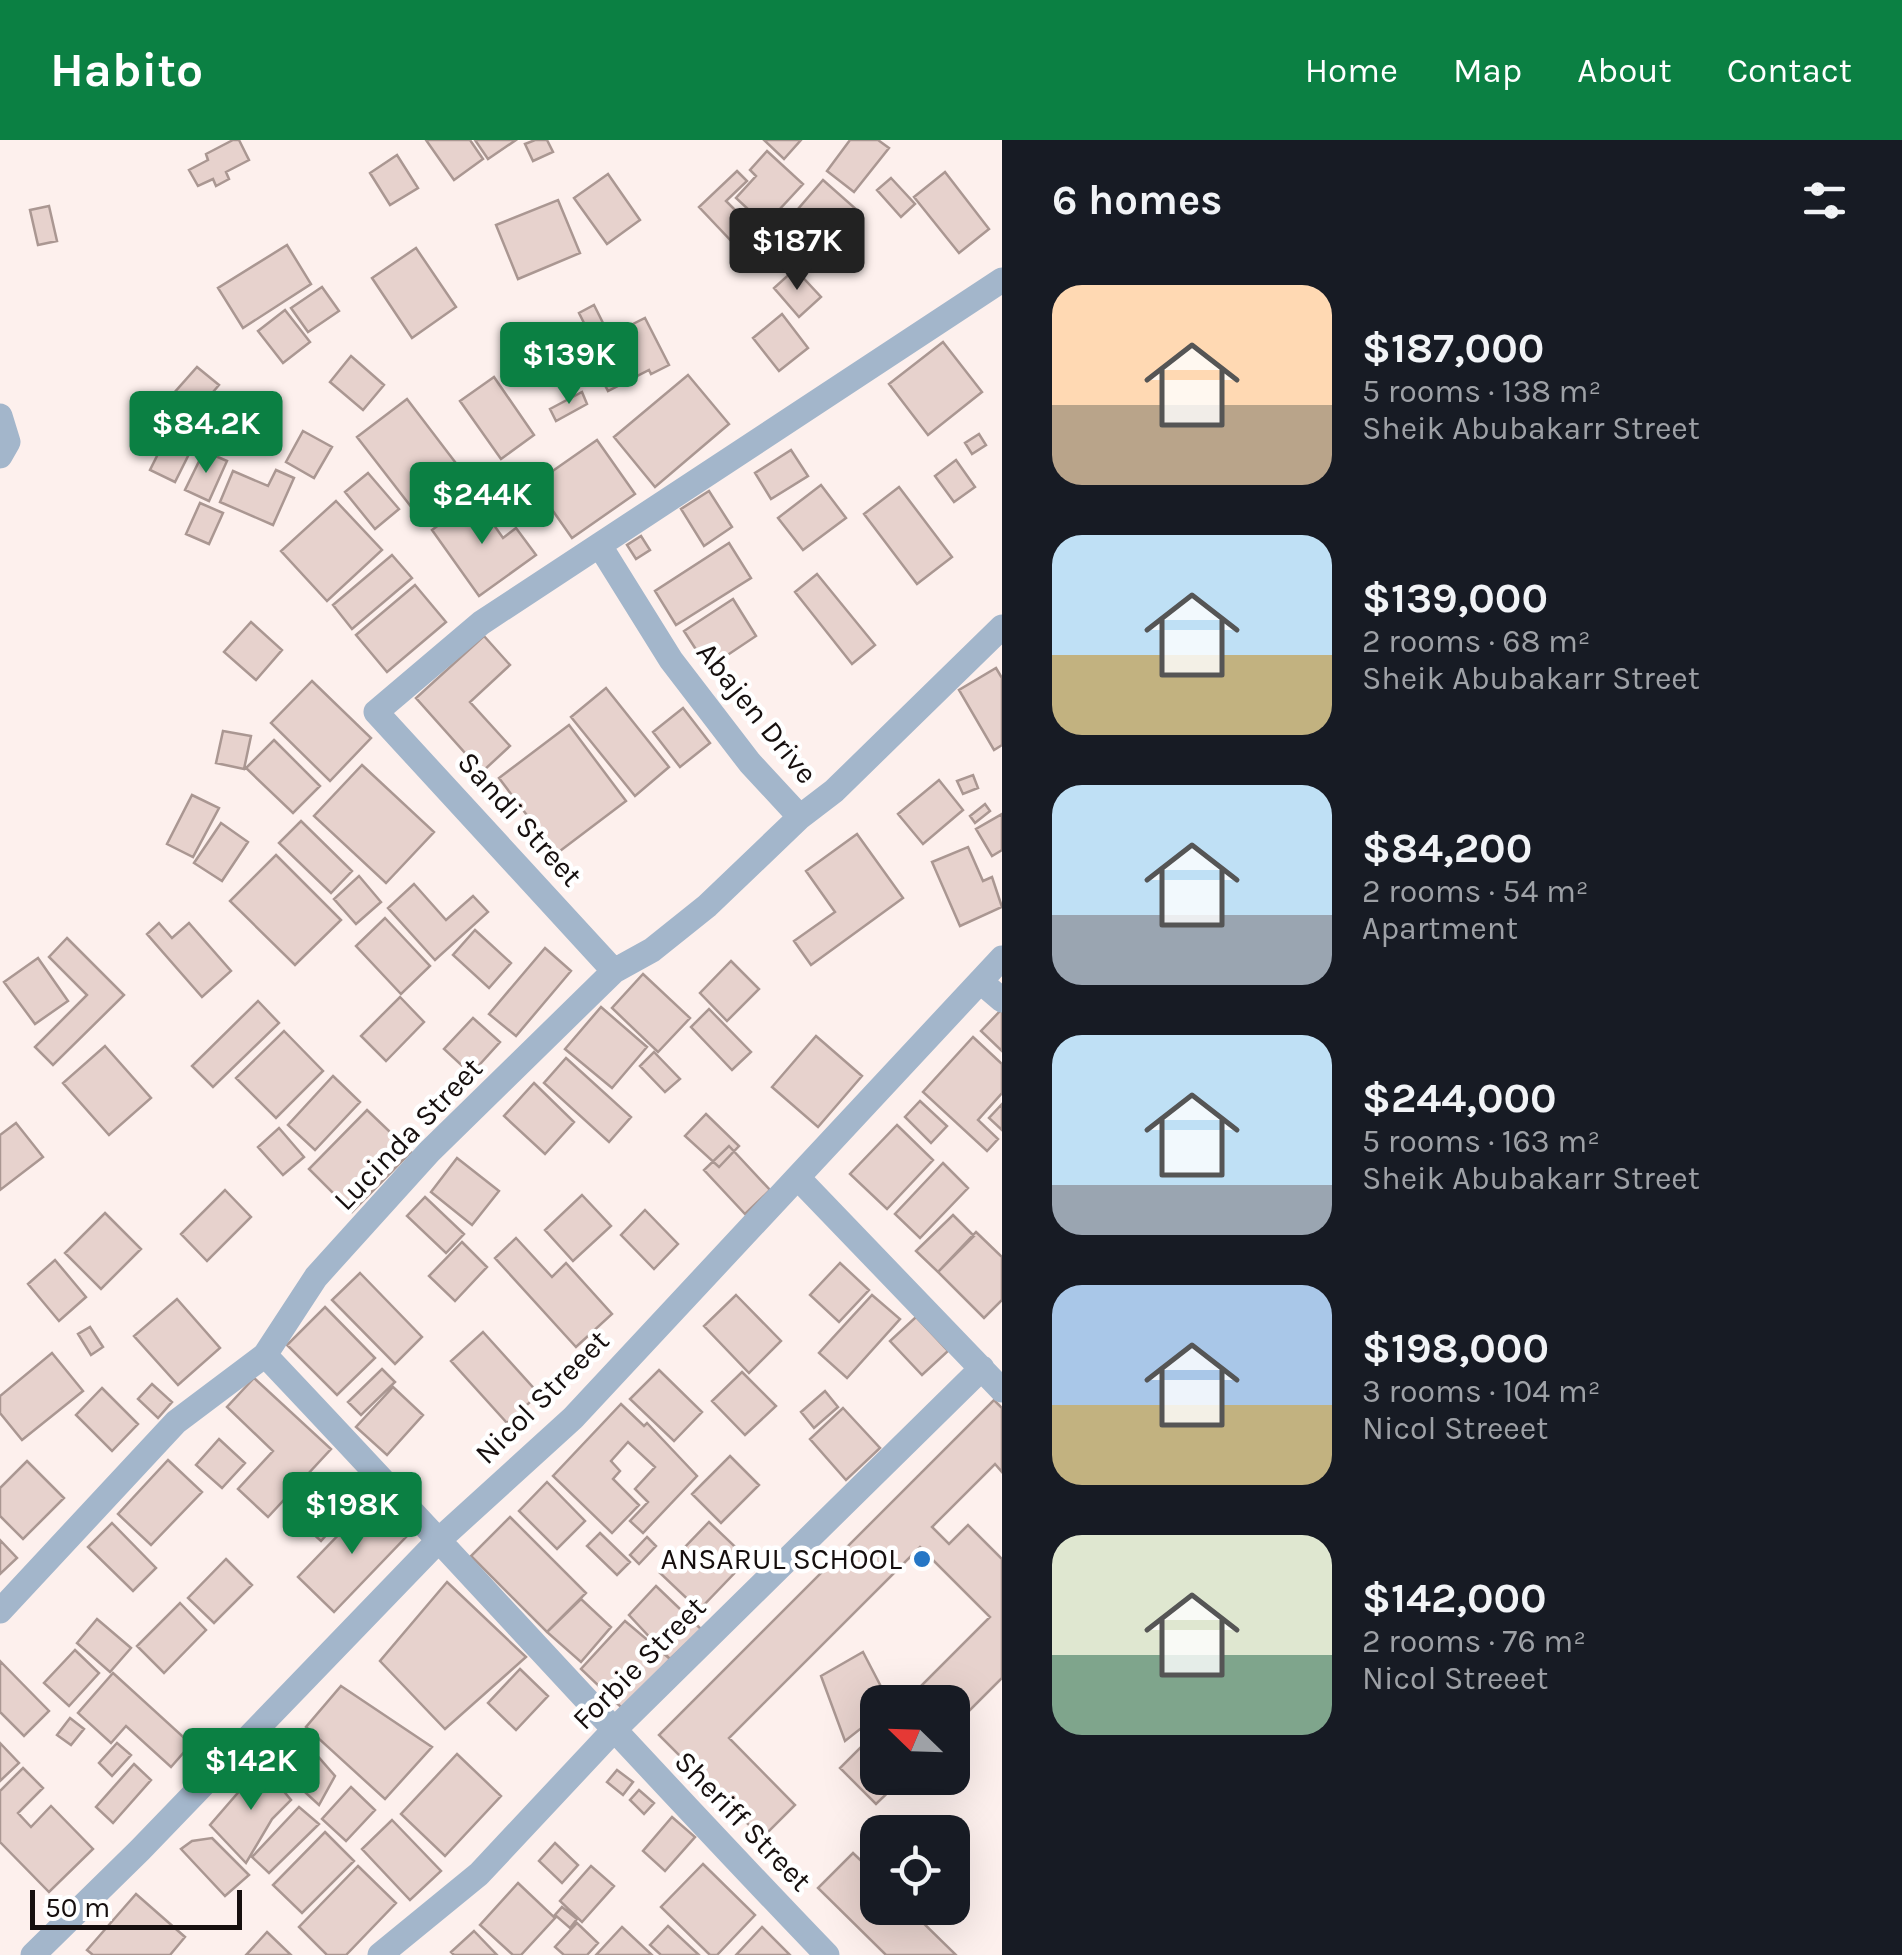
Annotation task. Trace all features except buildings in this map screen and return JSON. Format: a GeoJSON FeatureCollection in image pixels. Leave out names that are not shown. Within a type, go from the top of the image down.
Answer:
{"type":"FeatureCollection","features":[{"type":"Feature","properties":{"kind":"street"},"geometry":{"type":"LineString","coordinates":[[600,546],[670,494],[1002,280]]}},
{"type":"Feature","properties":{"kind":"street"},"geometry":{"type":"LineString","coordinates":[[0,416],[8,442],[0,456]]}},
{"type":"Feature","properties":{"kind":"street","name":"Sandi Street"},"geometry":{"type":"LineString","coordinates":[[600,546],[481,623],[376,712],[614,971]]}},
{"type":"Feature","properties":{"kind":"street","name":"Abajen Drive"},"geometry":{"type":"LineString","coordinates":[[600,546],[671,660],[750,763],[800,817],[707,906],[652,950],[614,971]]}},
{"type":"Feature","properties":{"kind":"street"},"geometry":{"type":"LineString","coordinates":[[800,817],[834,791],[1002,627]]}},
{"type":"Feature","properties":{"kind":"street","name":"Nicol Streeet"},"geometry":{"type":"LineString","coordinates":[[33,1955],[140,1850],[440,1538],[572,1418],[800,1180],[992,992],[1002,958]]}},
{"type":"Feature","properties":{"kind":"street","name":"Lucinda Street"},"geometry":{"type":"LineString","coordinates":[[0,1612],[176,1422],[265,1355],[316,1277],[429,1152],[614,971]]}},
{"type":"Feature","properties":{"kind":"street"},"geometry":{"type":"LineString","coordinates":[[800,1180],[852,1240],[1002,1390]]}},
{"type":"Feature","properties":{"kind":"street","name":"Sheriff Street"},"geometry":{"type":"LineString","coordinates":[[265,1355],[440,1538],[612,1732],[827,1955]]}},
{"type":"Feature","properties":{"kind":"street","name":"Forbie Street"},"geometry":{"type":"LineString","coordinates":[[380,1955],[479,1874],[612,1732],[982,1368]]}},
{"type":"Feature","properties":{"kind":"place","name":"ANSARUL SCHOOL"},"geometry":{"type":"Point","coordinates":[922,1559]}}]}
